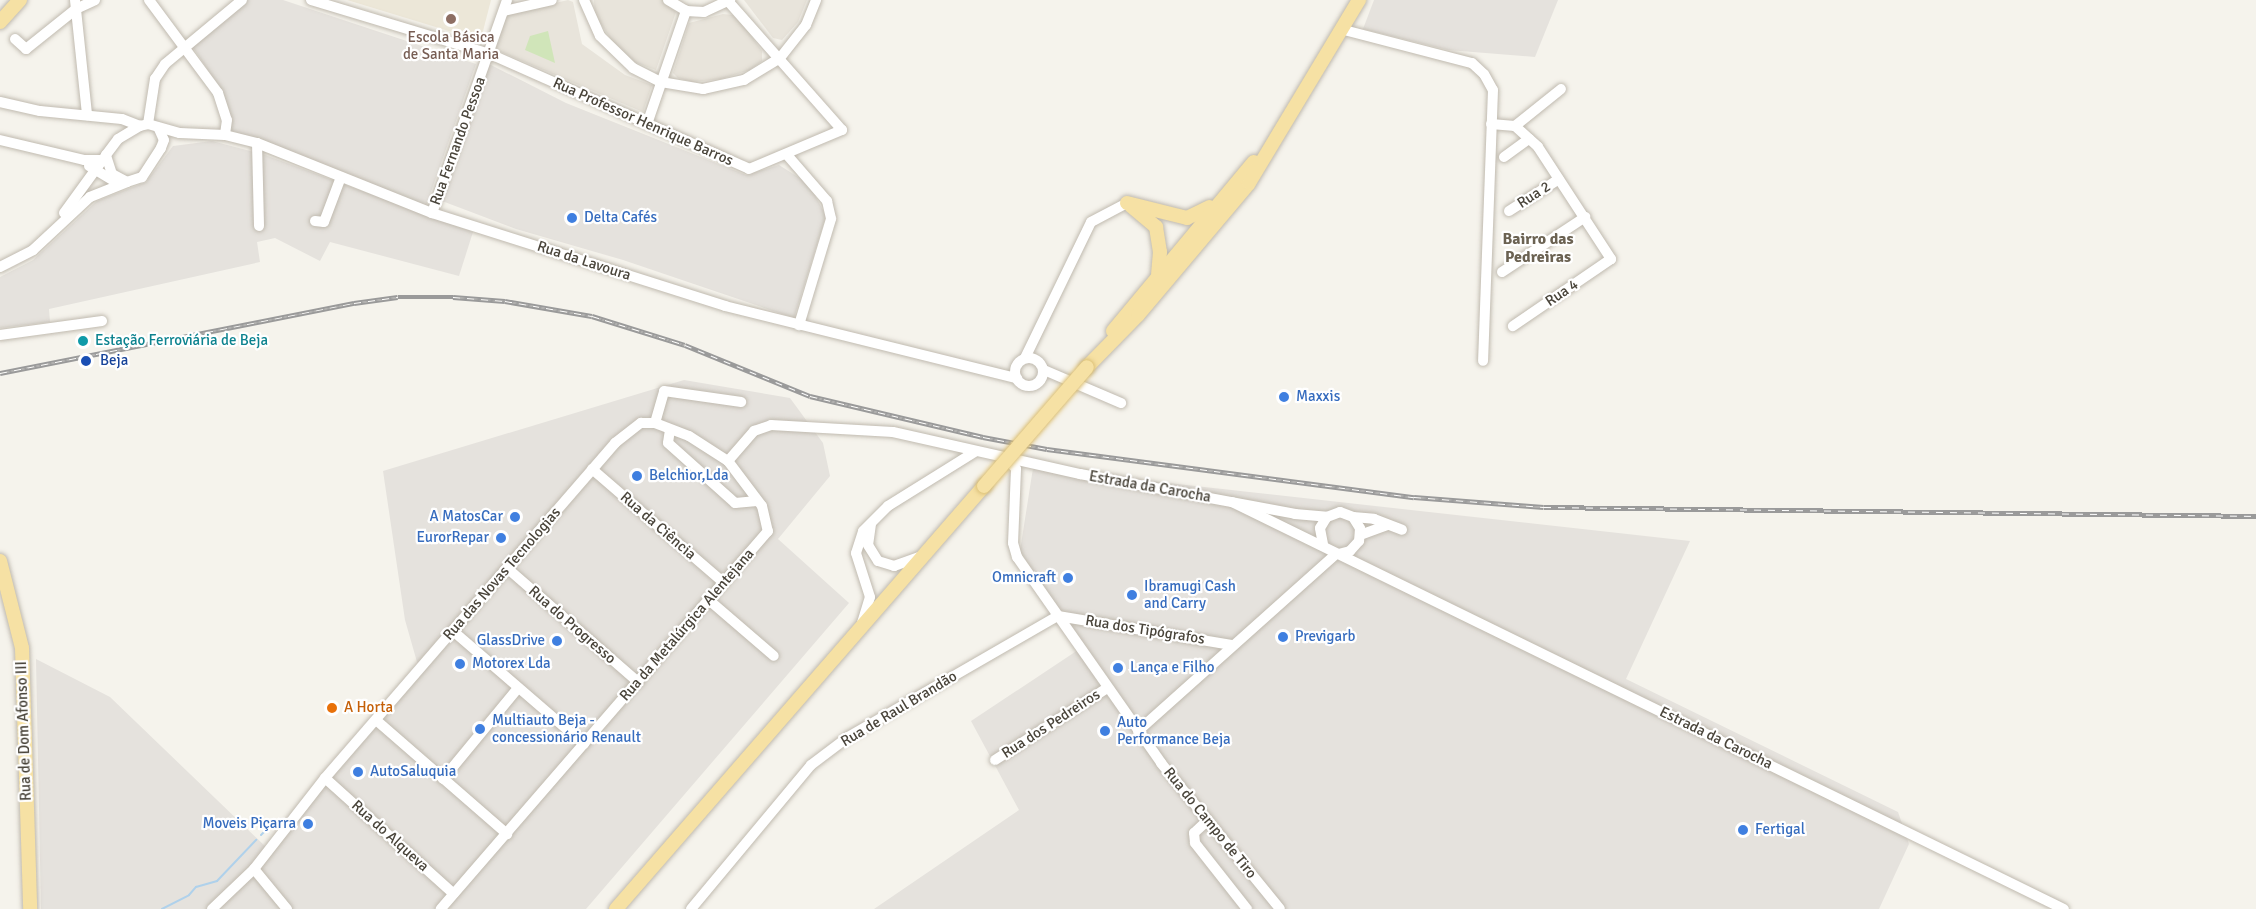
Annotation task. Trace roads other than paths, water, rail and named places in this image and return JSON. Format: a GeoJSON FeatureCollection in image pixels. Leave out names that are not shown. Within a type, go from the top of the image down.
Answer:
{"type":"FeatureCollection","features":[{"type":"Feature","properties":{"kind":"main road"},"geometry":{"type":"LineString","coordinates":[[0,22],[20,0]]}},
{"type":"Feature","properties":{"kind":"main road"},"geometry":{"type":"LineString","coordinates":[[1087,367],[1157,275],[1191,244],[1249,183],[1290,120],[1344,30],[1359,0]]}},
{"type":"Feature","properties":{"kind":"main road"},"geometry":{"type":"LineString","coordinates":[[616,909],[1087,367],[1172,274],[1225,196],[1290,120]]}},
{"type":"Feature","properties":{"kind":"main road"},"geometry":{"type":"LineString","coordinates":[[1127,203],[1166,215],[1195,215],[1225,196]]}},
{"type":"Feature","properties":{"kind":"main road"},"geometry":{"type":"LineString","coordinates":[[1127,203],[1175,244],[1191,244]]}},
{"type":"Feature","properties":{"kind":"main road"},"geometry":{"type":"LineString","coordinates":[[1166,215],[1184,232],[1191,244]]}},
{"type":"Feature","properties":{"kind":"main road"},"geometry":{"type":"LineString","coordinates":[[1156,227],[1160,252],[1157,275]]}},
{"type":"Feature","properties":{"kind":"main road","name":"Rua de Dom Afonso III"},"geometry":{"type":"LineString","coordinates":[[1,568],[22,648],[28,907]]}},
{"type":"Feature","properties":{"kind":"street"},"geometry":{"type":"LineString","coordinates":[[15,39],[26,50],[75,4],[95,0]]}},
{"type":"Feature","properties":{"kind":"street"},"geometry":{"type":"LineString","coordinates":[[149,0],[185,45],[218,93],[227,120],[225,135]]}},
{"type":"Feature","properties":{"kind":"street"},"geometry":{"type":"LineString","coordinates":[[144,125],[155,79],[185,45],[242,0]]}},
{"type":"Feature","properties":{"kind":"street","name":"Rua Professor Henrique Barros"},"geometry":{"type":"LineString","coordinates":[[313,0],[490,54],[749,169],[788,156],[842,130],[780,58]]}},
{"type":"Feature","properties":{"kind":"street","name":"Rua Fernando Pessoa"},"geometry":{"type":"LineString","coordinates":[[432,213],[490,54],[507,0]]}},
{"type":"Feature","properties":{"kind":"street"},"geometry":{"type":"LineString","coordinates":[[504,11],[552,0]]}},
{"type":"Feature","properties":{"kind":"street"},"geometry":{"type":"LineString","coordinates":[[584,0],[593,22],[610,48],[633,68],[661,82],[692,88],[724,86],[763,71],[780,58],[806,25],[816,0]]}},
{"type":"Feature","properties":{"kind":"street"},"geometry":{"type":"LineString","coordinates":[[669,0],[686,11],[713,10],[729,1],[780,58]]}},
{"type":"Feature","properties":{"kind":"street"},"geometry":{"type":"LineString","coordinates":[[75,4],[87,115]]}},
{"type":"Feature","properties":{"kind":"street"},"geometry":{"type":"LineString","coordinates":[[647,124],[686,11]]}},
{"type":"Feature","properties":{"kind":"street"},"geometry":{"type":"LineString","coordinates":[[1344,30],[1472,63],[1493,90],[1483,361]]}},
{"type":"Feature","properties":{"kind":"street"},"geometry":{"type":"LineString","coordinates":[[1515,126],[1560,89]]}},
{"type":"Feature","properties":{"kind":"street"},"geometry":{"type":"LineString","coordinates":[[0,102],[122,119],[159,129],[164,140],[142,177],[90,197],[45,240],[0,267]]}},
{"type":"Feature","properties":{"kind":"street"},"geometry":{"type":"LineString","coordinates":[[122,119],[124,134]]}},
{"type":"Feature","properties":{"kind":"street"},"geometry":{"type":"LineString","coordinates":[[1491,124],[1515,126],[1529,139],[1585,217],[1502,272]]}},
{"type":"Feature","properties":{"kind":"street"},"geometry":{"type":"LineString","coordinates":[[45,240],[94,171],[124,134],[144,125]]}},
{"type":"Feature","properties":{"kind":"street","name":"Rua da Lavoura"},"geometry":{"type":"LineString","coordinates":[[159,129],[180,133],[225,135],[257,143],[432,213],[725,306],[995,370],[1017,378]]}},
{"type":"Feature","properties":{"kind":"street"},"geometry":{"type":"LineString","coordinates":[[161,148],[180,133]]}},
{"type":"Feature","properties":{"kind":"street"},"geometry":{"type":"LineString","coordinates":[[1504,157],[1529,139]]}},
{"type":"Feature","properties":{"kind":"street"},"geometry":{"type":"LineString","coordinates":[[0,141],[84,160],[104,158]]}},
{"type":"Feature","properties":{"kind":"street"},"geometry":{"type":"LineString","coordinates":[[257,143],[259,226]]}},
{"type":"Feature","properties":{"kind":"street"},"geometry":{"type":"LineString","coordinates":[[788,156],[827,201],[831,219],[799,325]]}},
{"type":"Feature","properties":{"kind":"street"},"geometry":{"type":"LineString","coordinates":[[104,158],[112,174],[123,183]]}},
{"type":"Feature","properties":{"kind":"street"},"geometry":{"type":"LineString","coordinates":[[84,160],[94,171],[123,183]]}},
{"type":"Feature","properties":{"kind":"street"},"geometry":{"type":"LineString","coordinates":[[315,221],[324,222],[341,177]]}},
{"type":"Feature","properties":{"kind":"street","name":"Rua 2"},"geometry":{"type":"LineString","coordinates":[[1509,211],[1559,179]]}},
{"type":"Feature","properties":{"kind":"street"},"geometry":{"type":"LineString","coordinates":[[995,370],[1016,366],[1025,358],[1091,222],[1127,203]]}},
{"type":"Feature","properties":{"kind":"street","name":"Rua 4"},"geometry":{"type":"LineString","coordinates":[[1513,326],[1611,260],[1585,217]]}},
{"type":"Feature","properties":{"kind":"street"},"geometry":{"type":"LineString","coordinates":[[0,335],[102,321]]}},
{"type":"Feature","properties":{"kind":"street"},"geometry":{"type":"LineString","coordinates":[[1037,337],[1037,360],[1044,370],[1058,379],[1121,403]]}},
{"type":"Feature","properties":{"kind":"street"},"geometry":{"type":"LineString","coordinates":[[1025,358],[1037,360]]}},
{"type":"Feature","properties":{"kind":"street"},"geometry":{"type":"LineString","coordinates":[[1016,366],[1017,378],[1030,386],[1041,381],[1058,379]]}},
{"type":"Feature","properties":{"kind":"street"},"geometry":{"type":"LineString","coordinates":[[1041,381],[1044,370]]}},
{"type":"Feature","properties":{"kind":"street"},"geometry":{"type":"LineString","coordinates":[[741,402],[664,391],[655,423],[689,436],[728,461],[757,501]]}},
{"type":"Feature","properties":{"kind":"street","name":"Rua das Novas Tecnologias"},"geometry":{"type":"LineString","coordinates":[[212,909],[254,869],[325,778],[592,469],[641,423],[655,423]]}},
{"type":"Feature","properties":{"kind":"street","name":"Estrada da Carocha"},"geometry":{"type":"LineString","coordinates":[[728,461],[754,431],[771,425],[901,434],[1232,502],[1295,514],[1327,517]]}},
{"type":"Feature","properties":{"kind":"street"},"geometry":{"type":"LineString","coordinates":[[670,430],[668,443],[735,503],[757,501]]}},
{"type":"Feature","properties":{"kind":"street"},"geometry":{"type":"LineString","coordinates":[[860,628],[870,597],[859,564],[857,543],[872,522],[888,506],[976,451]]}},
{"type":"Feature","properties":{"kind":"street","name":"Rua do Campo de Tiro"},"geometry":{"type":"LineString","coordinates":[[1005,457],[1017,468],[1014,550],[1138,731],[1280,909]]}},
{"type":"Feature","properties":{"kind":"street","name":"Rua da Ciência"},"geometry":{"type":"LineString","coordinates":[[592,469],[724,584]]}},
{"type":"Feature","properties":{"kind":"street","name":"Rua da Metalúrgica Alentejana"},"geometry":{"type":"LineString","coordinates":[[441,909],[710,601],[768,531],[757,501]]}},
{"type":"Feature","properties":{"kind":"street"},"geometry":{"type":"LineString","coordinates":[[1232,502],[1322,542]]}},
{"type":"Feature","properties":{"kind":"street"},"geometry":{"type":"LineString","coordinates":[[1321,567],[1322,542],[1327,517],[1340,512],[1402,530]]}},
{"type":"Feature","properties":{"kind":"street"},"geometry":{"type":"LineString","coordinates":[[1287,528],[1295,514],[1322,542],[1338,554]]}},
{"type":"Feature","properties":{"kind":"street"},"geometry":{"type":"LineString","coordinates":[[1353,517],[1369,567]]}},
{"type":"Feature","properties":{"kind":"street"},"geometry":{"type":"LineString","coordinates":[[872,522],[868,545],[878,561],[894,566],[924,555]]}},
{"type":"Feature","properties":{"kind":"street"},"geometry":{"type":"LineString","coordinates":[[1138,731],[1321,567],[1338,554],[1350,551],[1359,538],[1388,525]]}},
{"type":"Feature","properties":{"kind":"street","name":"Estrada da Carocha"},"geometry":{"type":"LineString","coordinates":[[1338,554],[1369,567],[2064,909]]}},
{"type":"Feature","properties":{"kind":"street","name":"Rua do Progresso"},"geometry":{"type":"LineString","coordinates":[[507,568],[638,682]]}},
{"type":"Feature","properties":{"kind":"street"},"geometry":{"type":"LineString","coordinates":[[710,601],[774,656]]}},
{"type":"Feature","properties":{"kind":"street","name":"Rua dos Tipógrafos"},"geometry":{"type":"LineString","coordinates":[[1058,616],[1232,645]]}},
{"type":"Feature","properties":{"kind":"street","name":"Rua de Raul Brandão"},"geometry":{"type":"LineString","coordinates":[[691,909],[811,765],[848,737],[1058,616]]}},
{"type":"Feature","properties":{"kind":"street"},"geometry":{"type":"LineString","coordinates":[[453,631],[584,744]]}},
{"type":"Feature","properties":{"kind":"street"},"geometry":{"type":"LineString","coordinates":[[443,779],[518,688]]}},
{"type":"Feature","properties":{"kind":"street","name":"Rua dos Pedreiros"},"geometry":{"type":"LineString","coordinates":[[995,760],[1107,688]]}},
{"type":"Feature","properties":{"kind":"street"},"geometry":{"type":"LineString","coordinates":[[376,720],[507,834]]}},
{"type":"Feature","properties":{"kind":"street","name":"Rua do Alqueva"},"geometry":{"type":"LineString","coordinates":[[325,778],[454,894]]}},
{"type":"Feature","properties":{"kind":"street"},"geometry":{"type":"LineString","coordinates":[[1208,820],[1194,833],[1195,843],[1247,909]]}},
{"type":"Feature","properties":{"kind":"street"},"geometry":{"type":"LineString","coordinates":[[254,869],[287,909]]}},
{"type":"Feature","properties":{"kind":"waterway"},"geometry":{"type":"LineString","coordinates":[[261,835],[266,830]]}},
{"type":"Feature","properties":{"kind":"waterway"},"geometry":{"type":"LineString","coordinates":[[162,909],[189,895],[196,887],[217,881],[256,840]]}},
{"type":"Feature","properties":{"kind":"railway"},"geometry":{"type":"LineString","coordinates":[[0,373],[354,303],[398,297],[453,297],[505,301],[592,316],[685,345],[810,396],[983,437],[1047,449],[1414,497],[1544,507],[2256,516]]}},
{"type":"Feature","properties":{"kind":"place","name":"Escola Básica de Santa Maria"},"geometry":{"type":"Point","coordinates":[451,19]}},
{"type":"Feature","properties":{"kind":"place","name":"Delta Cafés"},"geometry":{"type":"Point","coordinates":[572,218]}},
{"type":"Feature","properties":{"kind":"place","name":"Estação Ferroviária de Beja"},"geometry":{"type":"Point","coordinates":[83,341]}},
{"type":"Feature","properties":{"kind":"place","name":"Beja"},"geometry":{"type":"Point","coordinates":[86,361]}},
{"type":"Feature","properties":{"kind":"place","name":"Maxxis"},"geometry":{"type":"Point","coordinates":[1284,397]}},
{"type":"Feature","properties":{"kind":"place","name":"Belchior,Lda"},"geometry":{"type":"Point","coordinates":[637,476]}},
{"type":"Feature","properties":{"kind":"place","name":"A MatosCar"},"geometry":{"type":"Point","coordinates":[515,517]}},
{"type":"Feature","properties":{"kind":"place","name":"EurorRepar"},"geometry":{"type":"Point","coordinates":[501,538]}},
{"type":"Feature","properties":{"kind":"place","name":"Omnicraft"},"geometry":{"type":"Point","coordinates":[1068,578]}},
{"type":"Feature","properties":{"kind":"place","name":"Ibramugi Cash and Carry"},"geometry":{"type":"Point","coordinates":[1132,595]}},
{"type":"Feature","properties":{"kind":"place","name":"Previgarb"},"geometry":{"type":"Point","coordinates":[1283,637]}},
{"type":"Feature","properties":{"kind":"place","name":"GlassDrive"},"geometry":{"type":"Point","coordinates":[557,641]}},
{"type":"Feature","properties":{"kind":"place","name":"Motorex Lda"},"geometry":{"type":"Point","coordinates":[460,664]}},
{"type":"Feature","properties":{"kind":"place","name":"Lança e Filho"},"geometry":{"type":"Point","coordinates":[1118,668]}},
{"type":"Feature","properties":{"kind":"place","name":"A Horta"},"geometry":{"type":"Point","coordinates":[332,708]}},
{"type":"Feature","properties":{"kind":"place","name":"Multiauto Beja - concessionário Renault"},"geometry":{"type":"Point","coordinates":[480,729]}},
{"type":"Feature","properties":{"kind":"place","name":"Auto Performance Beja"},"geometry":{"type":"Point","coordinates":[1105,731]}},
{"type":"Feature","properties":{"kind":"place","name":"AutoSaluquia"},"geometry":{"type":"Point","coordinates":[358,772]}},
{"type":"Feature","properties":{"kind":"place","name":"Moveis Piçarra"},"geometry":{"type":"Point","coordinates":[308,824]}},
{"type":"Feature","properties":{"kind":"place","name":"Fertigal"},"geometry":{"type":"Point","coordinates":[1743,830]}},
{"type":"Feature","properties":{"kind":"district","name":"Bairro das Pedreiras"},"geometry":{"type":"Point","coordinates":[1538,248]}}]}
